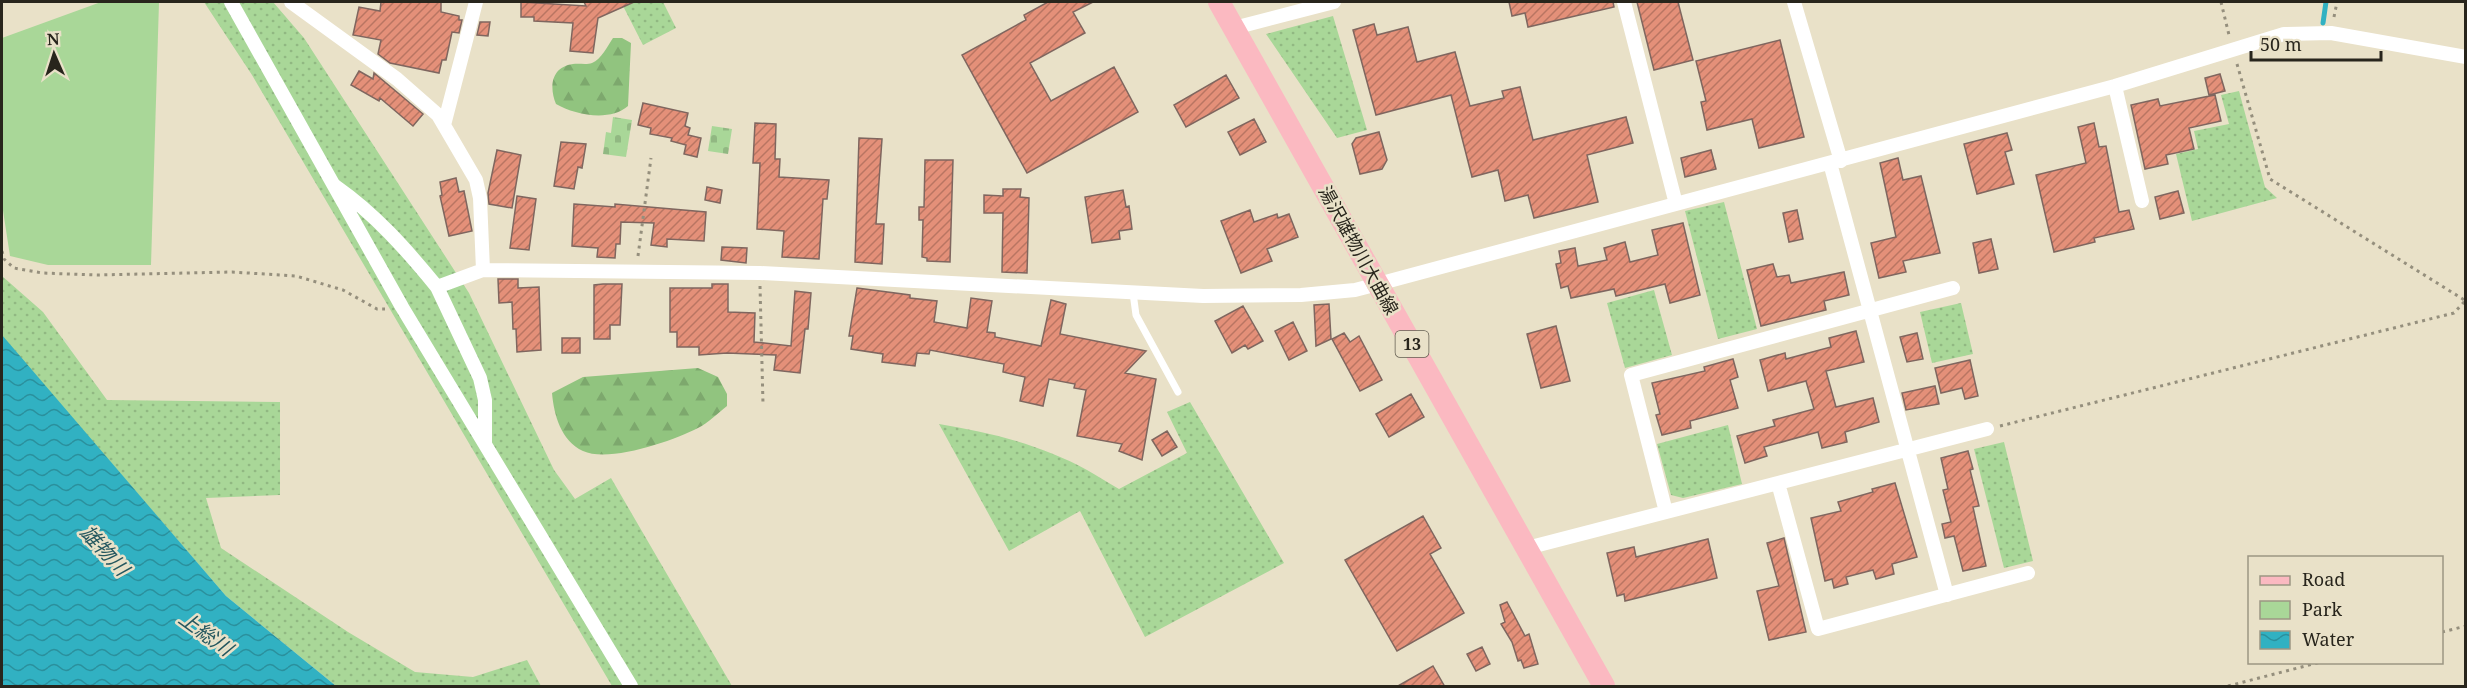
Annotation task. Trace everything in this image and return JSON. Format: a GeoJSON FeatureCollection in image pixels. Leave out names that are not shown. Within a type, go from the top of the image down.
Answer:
{"type":"FeatureCollection","features":[{"type":"Feature","properties":{"kind":"main road","name":"湯沢雄物川大曲線"},"geometry":{"type":"LineString","coordinates":[[1219,2],[1604,687]]}},
{"type":"Feature","properties":{"kind":"street"},"geometry":{"type":"LineString","coordinates":[[231,2],[402,307],[631,687]]}},
{"type":"Feature","properties":{"kind":"street"},"geometry":{"type":"LineString","coordinates":[[291,2],[398,79],[438,115],[476,180],[480,198],[483,270]]}},
{"type":"Feature","properties":{"kind":"street"},"geometry":{"type":"LineString","coordinates":[[444,125],[476,2]]}},
{"type":"Feature","properties":{"kind":"street"},"geometry":{"type":"LineString","coordinates":[[1234,28],[1334,2]]}},
{"type":"Feature","properties":{"kind":"street"},"geometry":{"type":"LineString","coordinates":[[1624,2],[1676,204]]}},
{"type":"Feature","properties":{"kind":"street"},"geometry":{"type":"LineString","coordinates":[[1794,2],[1870,311],[1947,595]]}},
{"type":"Feature","properties":{"kind":"street"},"geometry":{"type":"LineString","coordinates":[[436,287],[483,270],[636,270],[760,273],[1203,297],[1302,295],[1355,290],[2115,86],[2284,34],[2331,33],[2466,57]]}},
{"type":"Feature","properties":{"kind":"street"},"geometry":{"type":"LineString","coordinates":[[2115,86],[2142,201]]}},
{"type":"Feature","properties":{"kind":"street"},"geometry":{"type":"LineString","coordinates":[[335,186],[354,199],[401,242],[436,287],[480,378],[485,400],[485,444]]}},
{"type":"Feature","properties":{"kind":"street"},"geometry":{"type":"LineString","coordinates":[[1666,512],[1632,375],[1953,288]]}},
{"type":"Feature","properties":{"kind":"street"},"geometry":{"type":"LineString","coordinates":[[1527,548],[1987,429]]}},
{"type":"Feature","properties":{"kind":"street"},"geometry":{"type":"LineString","coordinates":[[1778,483],[1818,630],[2028,573]]}},
{"type":"Feature","properties":{"kind":"lane"},"geometry":{"type":"LineString","coordinates":[[1133,293],[1136,315],[1178,392]]}},
{"type":"Feature","properties":{"kind":"path"},"geometry":{"type":"LineString","coordinates":[[1987,429],[2454,313],[2465,301],[2270,179],[2221,2]]}},
{"type":"Feature","properties":{"kind":"path"},"geometry":{"type":"LineString","coordinates":[[636,270],[651,158]]}},
{"type":"Feature","properties":{"kind":"path"},"geometry":{"type":"LineString","coordinates":[[2,251],[4,259],[14,268],[42,273],[97,275],[232,272],[296,276],[343,290],[377,309],[402,307]]}},
{"type":"Feature","properties":{"kind":"path"},"geometry":{"type":"LineString","coordinates":[[760,273],[763,404]]}},
{"type":"Feature","properties":{"kind":"path"},"geometry":{"type":"LineString","coordinates":[[2443,632],[2466,626]]}},
{"type":"Feature","properties":{"kind":"path"},"geometry":{"type":"LineString","coordinates":[[2228,687],[2316,664]]}},
{"type":"Feature","properties":{"kind":"green space"},"geometry":{"type":"Polygon","coordinates":[[[101,2],[159,2],[151,265],[48,265],[10,256],[2,204],[2,38],[101,2]]]}},
{"type":"Feature","properties":{"kind":"green space"},"geometry":{"type":"Polygon","coordinates":[[[204,2],[273,2],[304,38],[469,293],[554,470],[575,499],[611,478],[732,686],[612,686],[252,75],[204,2]]]}},
{"type":"Feature","properties":{"kind":"green space"},"geometry":{"type":"Polygon","coordinates":[[[621,2],[663,2],[676,28],[643,45],[621,2]]]}},
{"type":"Feature","properties":{"kind":"green space"},"geometry":{"type":"Polygon","coordinates":[[[1333,16],[1367,130],[1337,138],[1266,34],[1333,16]]]}},
{"type":"Feature","properties":{"kind":"green space"},"geometry":{"type":"Polygon","coordinates":[[[613,38],[622,38],[631,43],[628,106],[612,114],[592,115],[582,114],[556,104],[553,85],[556,73],[566,66],[590,64],[595,61],[613,38]]]}},
{"type":"Feature","properties":{"kind":"green space"},"geometry":{"type":"Polygon","coordinates":[[[2239,91],[2265,187],[2277,198],[2192,221],[2176,154],[2198,149],[2194,131],[2229,124],[2221,95],[2239,91]]]}},
{"type":"Feature","properties":{"kind":"green space"},"geometry":{"type":"Polygon","coordinates":[[[613,117],[632,120],[626,157],[603,154],[606,132],[611,133],[613,117]]]}},
{"type":"Feature","properties":{"kind":"green space"},"geometry":{"type":"Polygon","coordinates":[[[712,126],[732,129],[728,154],[708,151],[712,126]]]}},
{"type":"Feature","properties":{"kind":"green space"},"geometry":{"type":"Polygon","coordinates":[[[1724,202],[1757,329],[1718,339],[1685,211],[1724,202]]]}},
{"type":"Feature","properties":{"kind":"green space"},"geometry":{"type":"Polygon","coordinates":[[[2,276],[43,312],[107,400],[280,402],[280,495],[206,498],[221,548],[348,632],[415,672],[473,677],[527,660],[541,686],[336,686],[226,596],[5,340],[2,335],[2,276]]]}},
{"type":"Feature","properties":{"kind":"green space"},"geometry":{"type":"Polygon","coordinates":[[[1654,290],[1672,355],[1625,368],[1607,303],[1654,290]]]}},
{"type":"Feature","properties":{"kind":"green space"},"geometry":{"type":"Polygon","coordinates":[[[1961,303],[1973,354],[1932,363],[1920,312],[1961,303]]]}},
{"type":"Feature","properties":{"kind":"green space"},"geometry":{"type":"Polygon","coordinates":[[[698,368],[718,377],[727,394],[727,406],[698,428],[687,433],[641,449],[594,454],[575,447],[560,427],[552,393],[583,377],[698,368]]]}},
{"type":"Feature","properties":{"kind":"green space"},"geometry":{"type":"Polygon","coordinates":[[[1190,402],[1284,563],[1145,637],[1080,511],[1009,551],[939,424],[996,435],[1052,453],[1119,489],[1187,453],[1167,412],[1190,402]]]}},
{"type":"Feature","properties":{"kind":"green space"},"geometry":{"type":"Polygon","coordinates":[[[1728,425],[1742,484],[1683,498],[1671,495],[1657,444],[1728,425]]]}},
{"type":"Feature","properties":{"kind":"green space"},"geometry":{"type":"Polygon","coordinates":[[[2004,442],[2033,561],[2004,568],[1974,449],[2004,442]]]}},
{"type":"Feature","properties":{"kind":"water"},"geometry":{"type":"Polygon","coordinates":[[[2,335],[226,596],[336,686],[2,686],[2,335]]]}},
{"type":"Feature","properties":{"kind":"building"},"geometry":{"type":"Polygon","coordinates":[[[381,2],[441,2],[441,12],[459,16],[459,20],[462,20],[459,33],[452,32],[446,60],[442,60],[439,73],[390,63],[378,54],[381,40],[353,35],[359,7],[380,11],[381,2]]]}},
{"type":"Feature","properties":{"kind":"building"},"geometry":{"type":"Polygon","coordinates":[[[521,2],[586,6],[584,2],[634,2],[598,18],[593,53],[570,51],[573,23],[534,21],[534,17],[521,17],[521,2]]]}},
{"type":"Feature","properties":{"kind":"building"},"geometry":{"type":"Polygon","coordinates":[[[1048,2],[1093,2],[1073,12],[1085,33],[1030,63],[1051,101],[1114,67],[1138,112],[1027,173],[962,55],[1026,20],[1024,15],[1048,2]]]}},
{"type":"Feature","properties":{"kind":"building"},"geometry":{"type":"Polygon","coordinates":[[[1509,2],[1613,2],[1614,7],[1528,27],[1525,13],[1512,16],[1509,2]]]}},
{"type":"Feature","properties":{"kind":"building"},"geometry":{"type":"Polygon","coordinates":[[[1637,2],[1678,2],[1693,60],[1654,70],[1637,2]]]}},
{"type":"Feature","properties":{"kind":"building"},"geometry":{"type":"Polygon","coordinates":[[[480,22],[490,22],[488,36],[477,35],[480,22]]]}},
{"type":"Feature","properties":{"kind":"building"},"geometry":{"type":"Polygon","coordinates":[[[1374,24],[1377,35],[1408,27],[1417,62],[1455,52],[1470,106],[1504,98],[1502,91],[1520,87],[1533,140],[1626,117],[1633,143],[1587,155],[1598,202],[1534,218],[1528,195],[1505,201],[1498,170],[1472,177],[1451,95],[1376,115],[1353,30],[1374,24]]]}},
{"type":"Feature","properties":{"kind":"building"},"geometry":{"type":"Polygon","coordinates":[[[1780,40],[1804,137],[1759,148],[1752,119],[1707,130],[1701,102],[1706,101],[1696,61],[1780,40]]]}},
{"type":"Feature","properties":{"kind":"building"},"geometry":{"type":"Polygon","coordinates":[[[359,71],[373,79],[374,73],[423,114],[413,126],[380,98],[379,101],[351,85],[359,71]]]}},
{"type":"Feature","properties":{"kind":"building"},"geometry":{"type":"Polygon","coordinates":[[[2220,74],[2225,91],[2209,95],[2205,78],[2220,74]]]}},
{"type":"Feature","properties":{"kind":"building"},"geometry":{"type":"Polygon","coordinates":[[[1226,75],[1239,98],[1186,127],[1174,105],[1226,75]]]}},
{"type":"Feature","properties":{"kind":"building"},"geometry":{"type":"Polygon","coordinates":[[[2215,95],[2221,121],[2189,128],[2194,149],[2166,155],[2168,164],[2145,169],[2131,105],[2158,99],[2160,106],[2215,95]]]}},
{"type":"Feature","properties":{"kind":"building"},"geometry":{"type":"Polygon","coordinates":[[[643,103],[688,113],[685,126],[690,128],[688,135],[701,138],[697,157],[684,154],[686,145],[671,141],[672,138],[650,134],[651,128],[638,125],[643,103]]]}},
{"type":"Feature","properties":{"kind":"building"},"geometry":{"type":"Polygon","coordinates":[[[1254,119],[1266,142],[1240,155],[1228,132],[1254,119]]]}},
{"type":"Feature","properties":{"kind":"building"},"geometry":{"type":"Polygon","coordinates":[[[755,123],[776,124],[775,159],[780,159],[779,177],[829,180],[827,199],[823,199],[819,259],[782,257],[784,231],[757,229],[760,163],[753,163],[755,123]]]}},
{"type":"Feature","properties":{"kind":"building"},"geometry":{"type":"Polygon","coordinates":[[[2094,123],[2099,147],[2106,146],[2119,212],[2129,210],[2134,229],[2094,238],[2095,242],[2054,252],[2036,175],[2086,163],[2078,127],[2094,123]]]}},
{"type":"Feature","properties":{"kind":"building"},"geometry":{"type":"Polygon","coordinates":[[[1379,132],[1387,160],[1382,169],[1360,174],[1352,144],[1356,138],[1379,132]]]}},
{"type":"Feature","properties":{"kind":"building"},"geometry":{"type":"Polygon","coordinates":[[[2007,133],[2012,150],[2005,152],[2014,184],[1977,194],[1964,144],[2007,133]]]}},
{"type":"Feature","properties":{"kind":"building"},"geometry":{"type":"Polygon","coordinates":[[[859,138],[882,139],[876,224],[884,224],[882,264],[855,262],[859,138]]]}},
{"type":"Feature","properties":{"kind":"building"},"geometry":{"type":"Polygon","coordinates":[[[561,142],[586,144],[582,168],[578,167],[574,189],[554,186],[561,142]]]}},
{"type":"Feature","properties":{"kind":"building"},"geometry":{"type":"Polygon","coordinates":[[[497,150],[521,155],[512,208],[489,204],[488,193],[497,150]]]}},
{"type":"Feature","properties":{"kind":"building"},"geometry":{"type":"Polygon","coordinates":[[[1711,150],[1716,169],[1685,177],[1681,158],[1711,150]]]}},
{"type":"Feature","properties":{"kind":"building"},"geometry":{"type":"Polygon","coordinates":[[[1898,158],[1903,180],[1921,176],[1940,253],[1903,261],[1906,272],[1879,278],[1871,243],[1896,237],[1880,163],[1898,158]]]}},
{"type":"Feature","properties":{"kind":"building"},"geometry":{"type":"Polygon","coordinates":[[[925,160],[953,160],[950,262],[927,261],[927,258],[922,257],[923,220],[919,220],[919,207],[924,207],[925,160]]]}},
{"type":"Feature","properties":{"kind":"building"},"geometry":{"type":"Polygon","coordinates":[[[456,178],[459,192],[464,191],[472,231],[449,236],[440,196],[442,195],[440,182],[456,178]]]}},
{"type":"Feature","properties":{"kind":"building"},"geometry":{"type":"Polygon","coordinates":[[[707,187],[722,190],[720,203],[705,200],[707,187]]]}},
{"type":"Feature","properties":{"kind":"building"},"geometry":{"type":"Polygon","coordinates":[[[1003,189],[1021,189],[1020,197],[1029,198],[1027,273],[1002,272],[1003,213],[984,213],[984,195],[1003,196],[1003,189]]]}},
{"type":"Feature","properties":{"kind":"building"},"geometry":{"type":"Polygon","coordinates":[[[1123,190],[1126,207],[1129,206],[1132,229],[1119,231],[1120,239],[1092,243],[1085,197],[1123,190]]]}},
{"type":"Feature","properties":{"kind":"building"},"geometry":{"type":"Polygon","coordinates":[[[2178,191],[2184,213],[2160,219],[2155,197],[2178,191]]]}},
{"type":"Feature","properties":{"kind":"building"},"geometry":{"type":"Polygon","coordinates":[[[517,196],[536,199],[529,250],[510,248],[517,196]]]}},
{"type":"Feature","properties":{"kind":"building"},"geometry":{"type":"Polygon","coordinates":[[[574,204],[615,207],[615,204],[706,212],[704,241],[667,239],[667,247],[651,245],[654,223],[621,222],[620,244],[616,244],[615,258],[597,257],[598,248],[572,246],[574,204]]]}},
{"type":"Feature","properties":{"kind":"building"},"geometry":{"type":"Polygon","coordinates":[[[1250,210],[1254,222],[1277,214],[1278,218],[1289,214],[1298,237],[1267,249],[1272,261],[1241,273],[1221,221],[1250,210]]]}},
{"type":"Feature","properties":{"kind":"building"},"geometry":{"type":"Polygon","coordinates":[[[1797,210],[1803,239],[1789,242],[1783,213],[1797,210]]]}},
{"type":"Feature","properties":{"kind":"building"},"geometry":{"type":"Polygon","coordinates":[[[1683,223],[1700,295],[1670,303],[1665,284],[1616,296],[1614,289],[1571,298],[1568,286],[1561,288],[1556,264],[1561,263],[1559,251],[1575,248],[1578,266],[1607,260],[1604,248],[1625,242],[1630,262],[1658,255],[1652,230],[1683,223]]]}},
{"type":"Feature","properties":{"kind":"building"},"geometry":{"type":"Polygon","coordinates":[[[1991,239],[1998,269],[1979,273],[1973,243],[1991,239]]]}},
{"type":"Feature","properties":{"kind":"building"},"geometry":{"type":"Polygon","coordinates":[[[722,247],[747,248],[746,263],[721,260],[722,247]]]}},
{"type":"Feature","properties":{"kind":"building"},"geometry":{"type":"Polygon","coordinates":[[[1773,264],[1777,277],[1789,275],[1791,283],[1844,272],[1849,295],[1824,301],[1826,310],[1761,326],[1747,270],[1773,264]]]}},
{"type":"Feature","properties":{"kind":"building"},"geometry":{"type":"Polygon","coordinates":[[[498,279],[518,279],[518,288],[539,287],[541,350],[517,352],[512,302],[499,303],[498,279]]]}},
{"type":"Feature","properties":{"kind":"building"},"geometry":{"type":"Polygon","coordinates":[[[622,284],[620,325],[610,325],[610,339],[594,339],[594,285],[622,284]]]}},
{"type":"Feature","properties":{"kind":"building"},"geometry":{"type":"Polygon","coordinates":[[[712,284],[728,284],[728,312],[755,313],[754,342],[791,346],[795,291],[811,293],[808,329],[805,329],[800,373],[774,370],[776,355],[727,353],[699,355],[699,347],[677,347],[677,332],[670,332],[670,288],[712,288],[712,284]]]}},
{"type":"Feature","properties":{"kind":"building"},"geometry":{"type":"Polygon","coordinates":[[[857,288],[937,301],[934,322],[967,328],[971,298],[992,301],[987,332],[995,333],[995,337],[1041,346],[1051,300],[1066,304],[1060,334],[1146,351],[1125,373],[1156,379],[1142,460],[1119,451],[1122,444],[1077,436],[1086,390],[1074,388],[1075,384],[1049,379],[1043,406],[1020,401],[1025,377],[1003,372],[1004,364],[930,350],[929,354],[917,353],[915,366],[882,362],[883,354],[851,349],[853,336],[849,336],[857,288]]]}},
{"type":"Feature","properties":{"kind":"building"},"geometry":{"type":"Polygon","coordinates":[[[1329,304],[1331,339],[1316,346],[1314,305],[1329,304]]]}},
{"type":"Feature","properties":{"kind":"building"},"geometry":{"type":"Polygon","coordinates":[[[1243,306],[1263,341],[1248,349],[1245,345],[1232,353],[1215,321],[1243,306]]]}},
{"type":"Feature","properties":{"kind":"building"},"geometry":{"type":"Polygon","coordinates":[[[1293,322],[1307,351],[1289,360],[1275,331],[1293,322]]]}},
{"type":"Feature","properties":{"kind":"building"},"geometry":{"type":"Polygon","coordinates":[[[1556,326],[1570,381],[1541,388],[1527,334],[1556,326]]]}},
{"type":"Feature","properties":{"kind":"building"},"geometry":{"type":"Polygon","coordinates":[[[1856,331],[1864,362],[1826,371],[1836,407],[1873,398],[1879,422],[1845,432],[1847,442],[1822,448],[1818,432],[1764,447],[1767,456],[1745,463],[1737,436],[1775,426],[1773,420],[1814,409],[1806,381],[1768,391],[1760,360],[1785,353],[1786,359],[1831,347],[1829,338],[1856,331]]]}},
{"type":"Feature","properties":{"kind":"building"},"geometry":{"type":"Polygon","coordinates":[[[1344,333],[1350,342],[1359,336],[1382,380],[1360,391],[1332,339],[1344,333]]]}},
{"type":"Feature","properties":{"kind":"building"},"geometry":{"type":"Polygon","coordinates":[[[1917,333],[1923,359],[1907,362],[1900,337],[1917,333]]]}},
{"type":"Feature","properties":{"kind":"building"},"geometry":{"type":"Polygon","coordinates":[[[562,338],[580,338],[580,353],[562,353],[562,338]]]}},
{"type":"Feature","properties":{"kind":"building"},"geometry":{"type":"Polygon","coordinates":[[[1733,359],[1738,377],[1730,380],[1738,408],[1690,421],[1691,428],[1662,435],[1656,415],[1660,414],[1652,383],[1705,371],[1704,367],[1733,359]]]}},
{"type":"Feature","properties":{"kind":"building"},"geometry":{"type":"Polygon","coordinates":[[[1970,360],[1978,396],[1965,399],[1962,388],[1941,393],[1935,368],[1970,360]]]}},
{"type":"Feature","properties":{"kind":"building"},"geometry":{"type":"Polygon","coordinates":[[[1935,386],[1939,404],[1906,410],[1902,393],[1935,386]]]}},
{"type":"Feature","properties":{"kind":"building"},"geometry":{"type":"Polygon","coordinates":[[[1411,394],[1424,417],[1389,437],[1376,414],[1411,394]]]}},
{"type":"Feature","properties":{"kind":"building"},"geometry":{"type":"Polygon","coordinates":[[[1167,431],[1177,447],[1162,456],[1152,440],[1167,431]]]}},
{"type":"Feature","properties":{"kind":"building"},"geometry":{"type":"Polygon","coordinates":[[[1968,451],[1979,506],[1973,507],[1986,566],[1963,571],[1954,536],[1945,538],[1942,524],[1951,522],[1943,490],[1948,489],[1941,458],[1968,451]]]}},
{"type":"Feature","properties":{"kind":"building"},"geometry":{"type":"Polygon","coordinates":[[[1895,483],[1917,557],[1892,564],[1894,574],[1876,579],[1873,570],[1846,577],[1848,584],[1834,588],[1832,579],[1825,581],[1811,518],[1841,511],[1838,502],[1895,483]]]}},
{"type":"Feature","properties":{"kind":"building"},"geometry":{"type":"Polygon","coordinates":[[[1423,516],[1441,548],[1430,554],[1464,613],[1397,651],[1345,560],[1423,516]]]}},
{"type":"Feature","properties":{"kind":"building"},"geometry":{"type":"Polygon","coordinates":[[[1784,538],[1806,632],[1769,640],[1757,591],[1779,586],[1767,543],[1784,538]]]}},
{"type":"Feature","properties":{"kind":"building"},"geometry":{"type":"Polygon","coordinates":[[[1708,539],[1717,578],[1625,601],[1624,594],[1617,596],[1607,553],[1634,547],[1636,557],[1708,539]]]}},
{"type":"Feature","properties":{"kind":"building"},"geometry":{"type":"Polygon","coordinates":[[[1507,602],[1525,636],[1529,634],[1538,664],[1524,668],[1521,660],[1518,661],[1512,642],[1501,624],[1505,622],[1500,605],[1507,602]]]}},
{"type":"Feature","properties":{"kind":"building"},"geometry":{"type":"Polygon","coordinates":[[[1482,647],[1490,664],[1476,671],[1467,654],[1482,647]]]}},
{"type":"Feature","properties":{"kind":"building"},"geometry":{"type":"Polygon","coordinates":[[[1433,666],[1445,687],[1396,687],[1433,666]]]}},
{"type":"Feature","properties":{"kind":"waterway"},"geometry":{"type":"LineString","coordinates":[[2323,23],[2326,2]]}},
{"type":"Feature","properties":{"kind":"water label","name":"雄物川"},"geometry":{"type":"Point","coordinates":[105,550]}},
{"type":"Feature","properties":{"kind":"water label","name":"上総川"},"geometry":{"type":"Point","coordinates":[206,633]}}]}
